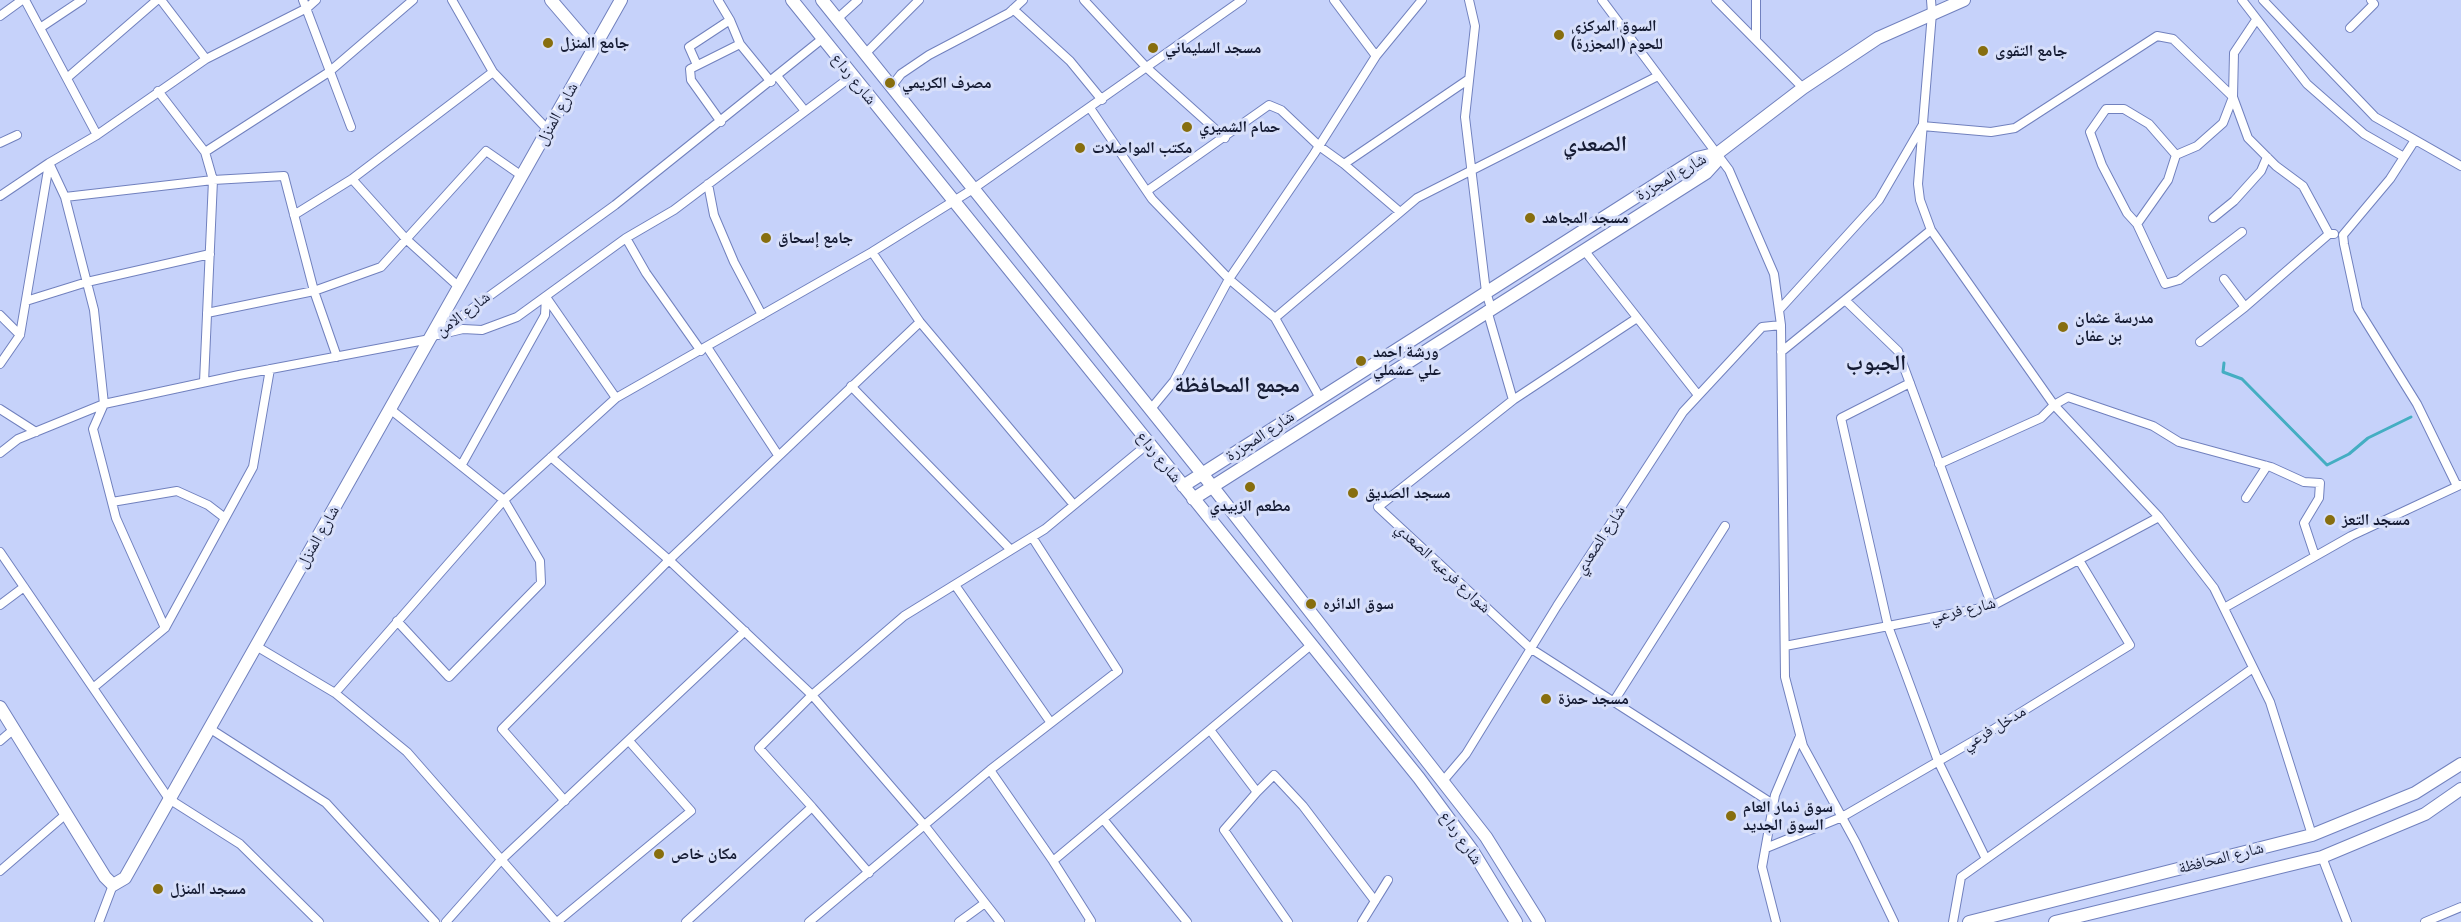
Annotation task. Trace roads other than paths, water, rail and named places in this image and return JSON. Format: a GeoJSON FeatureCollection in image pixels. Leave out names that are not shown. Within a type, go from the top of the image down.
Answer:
{"type":"FeatureCollection","features":[{"type":"Feature","properties":{"kind":"main road"},"geometry":{"type":"LineString","coordinates":[[551,0],[593,49]]}},
{"type":"Feature","properties":{"kind":"main road","name":"شارع المنزل"},"geometry":{"type":"LineString","coordinates":[[113,885],[125,878],[621,0]]}},
{"type":"Feature","properties":{"kind":"main road","name":"شارع رداع"},"geometry":{"type":"LineString","coordinates":[[792,0],[1459,832],[1516,922]]}},
{"type":"Feature","properties":{"kind":"main road","name":"شارع رداع"},"geometry":{"type":"LineString","coordinates":[[822,0],[1212,486],[1486,837],[1539,922]]}},
{"type":"Feature","properties":{"kind":"main road"},"geometry":{"type":"LineString","coordinates":[[1718,153],[1803,88],[1878,38],[1961,1]]}},
{"type":"Feature","properties":{"kind":"main road","name":"شارع المجزرة"},"geometry":{"type":"LineString","coordinates":[[1193,499],[1706,173],[1713,166],[1718,153]]}},
{"type":"Feature","properties":{"kind":"main road","name":"شارع المجزرة"},"geometry":{"type":"LineString","coordinates":[[1183,486],[1697,158],[1718,153]]}},
{"type":"Feature","properties":{"kind":"main road"},"geometry":{"type":"LineString","coordinates":[[0,706],[105,877],[113,885]]}},
{"type":"Feature","properties":{"kind":"main road","name":"شارع المحافظة"},"geometry":{"type":"LineString","coordinates":[[1969,922],[2313,834],[2415,793],[2461,764]]}},
{"type":"Feature","properties":{"kind":"main road","name":"شارع المحافظة"},"geometry":{"type":"LineString","coordinates":[[2055,922],[2322,857],[2425,814],[2461,789]]}},
{"type":"Feature","properties":{"kind":"street"},"geometry":{"type":"LineString","coordinates":[[0,16],[23,0],[97,135]]}},
{"type":"Feature","properties":{"kind":"street"},"geometry":{"type":"LineString","coordinates":[[40,28],[81,0]]}},
{"type":"Feature","properties":{"kind":"street"},"geometry":{"type":"LineString","coordinates":[[67,78],[159,0],[206,59]]}},
{"type":"Feature","properties":{"kind":"street"},"geometry":{"type":"LineString","coordinates":[[0,196],[49,163],[97,135],[206,59],[316,0]]}},
{"type":"Feature","properties":{"kind":"street"},"geometry":{"type":"LineString","coordinates":[[205,152],[329,72],[412,0]]}},
{"type":"Feature","properties":{"kind":"street"},"geometry":{"type":"LineString","coordinates":[[452,0],[493,72],[548,130]]}},
{"type":"Feature","properties":{"kind":"street"},"geometry":{"type":"LineString","coordinates":[[718,0],[740,44],[805,111]]}},
{"type":"Feature","properties":{"kind":"street"},"geometry":{"type":"LineString","coordinates":[[837,19],[858,0]]}},
{"type":"Feature","properties":{"kind":"street"},"geometry":{"type":"LineString","coordinates":[[891,87],[901,74],[929,55],[1013,9],[1023,0]]}},
{"type":"Feature","properties":{"kind":"street"},"geometry":{"type":"LineString","coordinates":[[1084,0],[1147,68],[1224,138]]}},
{"type":"Feature","properties":{"kind":"street"},"geometry":{"type":"LineString","coordinates":[[335,693],[504,500],[616,398],[872,252],[954,202],[1242,0]]}},
{"type":"Feature","properties":{"kind":"street"},"geometry":{"type":"LineString","coordinates":[[1334,0],[1376,56]]}},
{"type":"Feature","properties":{"kind":"street"},"geometry":{"type":"LineString","coordinates":[[1150,410],[1174,381],[1229,279],[1319,146],[1376,56],[1422,0]]}},
{"type":"Feature","properties":{"kind":"street"},"geometry":{"type":"LineString","coordinates":[[1470,0],[1475,26],[1465,117],[1486,292],[1513,400]]}},
{"type":"Feature","properties":{"kind":"street"},"geometry":{"type":"LineString","coordinates":[[1602,0],[1718,153],[1738,187],[1774,274],[1781,325],[1785,677],[1803,746],[1842,817],[1894,922]]}},
{"type":"Feature","properties":{"kind":"street"},"geometry":{"type":"LineString","coordinates":[[1716,0],[1803,88]]}},
{"type":"Feature","properties":{"kind":"street"},"geometry":{"type":"LineString","coordinates":[[1756,0],[1756,39]]}},
{"type":"Feature","properties":{"kind":"street"},"geometry":{"type":"LineString","coordinates":[[1931,0],[1932,13],[1918,184],[1922,207],[1931,230],[2054,405],[2159,517],[2214,588],[2270,702],[2313,834]]}},
{"type":"Feature","properties":{"kind":"street"},"geometry":{"type":"LineString","coordinates":[[2241,0],[2307,84],[2364,134],[2404,157]]}},
{"type":"Feature","properties":{"kind":"street"},"geometry":{"type":"LineString","coordinates":[[2263,0],[2375,117],[2461,166]]}},
{"type":"Feature","properties":{"kind":"street"},"geometry":{"type":"LineString","coordinates":[[2350,28],[2374,4],[2371,0]]}},
{"type":"Feature","properties":{"kind":"street"},"geometry":{"type":"LineString","coordinates":[[865,54],[913,2]]}},
{"type":"Feature","properties":{"kind":"street"},"geometry":{"type":"LineString","coordinates":[[305,4],[351,127]]}},
{"type":"Feature","properties":{"kind":"street"},"geometry":{"type":"LineString","coordinates":[[1013,9],[1064,54],[1102,100]]}},
{"type":"Feature","properties":{"kind":"street"},"geometry":{"type":"LineString","coordinates":[[698,65],[689,47],[730,20]]}},
{"type":"Feature","properties":{"kind":"street"},"geometry":{"type":"LineString","coordinates":[[2137,224],[2168,180],[2176,155],[2197,146],[2223,123],[2233,97],[2234,52],[2256,20]]}},
{"type":"Feature","properties":{"kind":"street"},"geometry":{"type":"LineString","coordinates":[[1922,126],[1991,132],[2015,129],[2157,36],[2173,39],[2233,97],[2248,138],[2302,186],[2329,234]]}},
{"type":"Feature","properties":{"kind":"street","name":"شارع الامن"},"geometry":{"type":"LineString","coordinates":[[0,453],[18,439],[104,404],[204,382],[432,338],[615,205],[822,39]]}},
{"type":"Feature","properties":{"kind":"street"},"geometry":{"type":"LineString","coordinates":[[721,122],[691,80],[690,69],[740,44]]}},
{"type":"Feature","properties":{"kind":"street"},"geometry":{"type":"LineString","coordinates":[[294,214],[352,179],[493,72]]}},
{"type":"Feature","properties":{"kind":"street"},"geometry":{"type":"LineString","coordinates":[[432,338],[463,329],[482,330],[517,317],[626,238],[674,210],[852,76]]}},
{"type":"Feature","properties":{"kind":"street"},"geometry":{"type":"LineString","coordinates":[[1275,318],[1417,198],[1472,171],[1530,138],[1658,76]]}},
{"type":"Feature","properties":{"kind":"street"},"geometry":{"type":"LineString","coordinates":[[1344,164],[1469,79]]}},
{"type":"Feature","properties":{"kind":"street"},"geometry":{"type":"LineString","coordinates":[[158,91],[205,152],[213,180],[204,382]]}},
{"type":"Feature","properties":{"kind":"street"},"geometry":{"type":"LineString","coordinates":[[1147,192],[1269,105],[1281,110],[1319,146],[1344,164],[1400,212]]}},
{"type":"Feature","properties":{"kind":"street"},"geometry":{"type":"LineString","coordinates":[[1090,108],[1147,192],[1229,279],[1275,318],[1320,398]]}},
{"type":"Feature","properties":{"kind":"street"},"geometry":{"type":"LineString","coordinates":[[2176,155],[2149,124],[2124,109],[2106,109],[2090,132],[2102,165],[2127,213],[2137,224],[2165,284],[2179,280],[2242,232]]}},
{"type":"Feature","properties":{"kind":"street"},"geometry":{"type":"LineString","coordinates":[[1779,310],[1879,200],[1922,126]]}},
{"type":"Feature","properties":{"kind":"street"},"geometry":{"type":"LineString","coordinates":[[0,143],[17,135]]}},
{"type":"Feature","properties":{"kind":"street"},"geometry":{"type":"LineString","coordinates":[[2343,235],[2390,178],[2415,140]]}},
{"type":"Feature","properties":{"kind":"street"},"geometry":{"type":"LineString","coordinates":[[207,313],[314,291],[381,267],[486,151],[522,176]]}},
{"type":"Feature","properties":{"kind":"street"},"geometry":{"type":"LineString","coordinates":[[2213,218],[2234,201],[2261,171],[2267,157]]}},
{"type":"Feature","properties":{"kind":"street"},"geometry":{"type":"LineString","coordinates":[[49,163],[65,197],[94,310],[104,404],[93,429],[116,518],[165,628]]}},
{"type":"Feature","properties":{"kind":"street"},"geometry":{"type":"LineString","coordinates":[[0,364],[20,335],[49,163]]}},
{"type":"Feature","properties":{"kind":"street"},"geometry":{"type":"LineString","coordinates":[[65,197],[213,180],[284,176],[314,291],[337,357]]}},
{"type":"Feature","properties":{"kind":"street"},"geometry":{"type":"LineString","coordinates":[[352,179],[406,239],[459,287]]}},
{"type":"Feature","properties":{"kind":"street"},"geometry":{"type":"LineString","coordinates":[[708,184],[718,225],[762,315]]}},
{"type":"Feature","properties":{"kind":"street"},"geometry":{"type":"LineString","coordinates":[[1781,352],[1931,230]]}},
{"type":"Feature","properties":{"kind":"street"},"geometry":{"type":"LineString","coordinates":[[2200,342],[2245,307],[2329,234],[2343,235]]}},
{"type":"Feature","properties":{"kind":"street"},"geometry":{"type":"LineString","coordinates":[[2224,608],[2351,536],[2459,485],[2417,404],[2358,309],[2343,235]]}},
{"type":"Feature","properties":{"kind":"street"},"geometry":{"type":"LineString","coordinates":[[626,238],[646,273],[704,349],[778,455]]}},
{"type":"Feature","properties":{"kind":"street"},"geometry":{"type":"LineString","coordinates":[[1584,250],[1698,395]]}},
{"type":"Feature","properties":{"kind":"street"},"geometry":{"type":"LineString","coordinates":[[872,252],[920,322],[1074,505]]}},
{"type":"Feature","properties":{"kind":"street"},"geometry":{"type":"LineString","coordinates":[[26,301],[87,282],[210,254]]}},
{"type":"Feature","properties":{"kind":"street"},"geometry":{"type":"LineString","coordinates":[[2224,279],[2245,307]]}},
{"type":"Feature","properties":{"kind":"street"},"geometry":{"type":"LineString","coordinates":[[546,297],[616,398]]}},
{"type":"Feature","properties":{"kind":"street"},"geometry":{"type":"LineString","coordinates":[[461,466],[545,315],[546,297]]}},
{"type":"Feature","properties":{"kind":"street"},"geometry":{"type":"LineString","coordinates":[[1845,300],[1898,351],[1992,606]]}},
{"type":"Feature","properties":{"kind":"street"},"geometry":{"type":"LineString","coordinates":[[0,315],[20,335]]}},
{"type":"Feature","properties":{"kind":"street","name":"شوارع فرعيه الصعدي"},"geometry":{"type":"LineString","coordinates":[[1530,648],[1378,507],[1513,400],[1637,318]]}},
{"type":"Feature","properties":{"kind":"street"},"geometry":{"type":"LineString","coordinates":[[565,801],[502,729],[669,561],[920,322]]}},
{"type":"Feature","properties":{"kind":"street","name":"شارع الصعدي"},"geometry":{"type":"LineString","coordinates":[[1443,782],[1466,754],[1530,648],[1683,412],[1762,327],[1781,325]]}},
{"type":"Feature","properties":{"kind":"street"},"geometry":{"type":"LineString","coordinates":[[93,688],[165,628],[254,467],[270,369]]}},
{"type":"Feature","properties":{"kind":"street"},"geometry":{"type":"LineString","coordinates":[[1910,383],[1841,418],[1888,626],[1938,761],[1986,859]]}},
{"type":"Feature","properties":{"kind":"street"},"geometry":{"type":"LineString","coordinates":[[851,386],[1011,550]]}},
{"type":"Feature","properties":{"kind":"street"},"geometry":{"type":"LineString","coordinates":[[1940,464],[2041,418],[2054,405],[2068,398],[2153,426],[2179,442],[2267,466],[2304,482],[2320,483],[2319,498],[2304,523],[2315,556]]}},
{"type":"Feature","properties":{"kind":"street"},"geometry":{"type":"LineString","coordinates":[[0,409],[36,432]]}},
{"type":"Feature","properties":{"kind":"street"},"geometry":{"type":"LineString","coordinates":[[390,409],[504,500],[540,561],[541,583],[449,677],[397,621]]}},
{"type":"Feature","properties":{"kind":"street"},"geometry":{"type":"LineString","coordinates":[[869,873],[759,748],[812,695],[904,616],[1032,537],[1149,443]]}},
{"type":"Feature","properties":{"kind":"street"},"geometry":{"type":"LineString","coordinates":[[550,457],[669,561],[812,695],[925,826],[1000,922]]}},
{"type":"Feature","properties":{"kind":"street"},"geometry":{"type":"LineString","coordinates":[[2246,498],[2267,466]]}},
{"type":"Feature","properties":{"kind":"street"},"geometry":{"type":"LineString","coordinates":[[112,502],[177,490],[208,505],[225,518]]}},
{"type":"Feature","properties":{"kind":"street","name":"شارع فرعي"},"geometry":{"type":"LineString","coordinates":[[1785,646],[1992,606],[2159,517]]}},
{"type":"Feature","properties":{"kind":"street"},"geometry":{"type":"LineString","coordinates":[[1614,702],[1725,526]]}},
{"type":"Feature","properties":{"kind":"street"},"geometry":{"type":"LineString","coordinates":[[809,922],[990,770],[1118,672],[1032,537]]}},
{"type":"Feature","properties":{"kind":"street"},"geometry":{"type":"LineString","coordinates":[[0,552],[170,799],[240,844],[319,922]]}},
{"type":"Feature","properties":{"kind":"street","name":"مدخل فرعي"},"geometry":{"type":"LineString","coordinates":[[1766,848],[1842,817],[2130,645],[2079,560]]}},
{"type":"Feature","properties":{"kind":"street"},"geometry":{"type":"LineString","coordinates":[[955,585],[1051,723]]}},
{"type":"Feature","properties":{"kind":"street"},"geometry":{"type":"LineString","coordinates":[[0,605],[24,587]]}},
{"type":"Feature","properties":{"kind":"street"},"geometry":{"type":"LineString","coordinates":[[446,922],[501,860],[745,631]]}},
{"type":"Feature","properties":{"kind":"street"},"geometry":{"type":"LineString","coordinates":[[1053,861],[1311,645]]}},
{"type":"Feature","properties":{"kind":"street"},"geometry":{"type":"LineString","coordinates":[[256,646],[335,693],[407,752],[557,922],[691,810],[629,741]]}},
{"type":"Feature","properties":{"kind":"street"},"geometry":{"type":"LineString","coordinates":[[1530,648],[1773,804]]}},
{"type":"Feature","properties":{"kind":"street"},"geometry":{"type":"LineString","coordinates":[[1953,922],[1961,877],[2253,668]]}},
{"type":"Feature","properties":{"kind":"street"},"geometry":{"type":"LineString","coordinates":[[209,728],[326,803],[435,922]]}},
{"type":"Feature","properties":{"kind":"street"},"geometry":{"type":"LineString","coordinates":[[0,741],[14,729]]}},
{"type":"Feature","properties":{"kind":"street"},"geometry":{"type":"LineString","coordinates":[[1210,730],[1257,792]]}},
{"type":"Feature","properties":{"kind":"street"},"geometry":{"type":"LineString","coordinates":[[1776,922],[1762,867],[1774,795],[1800,736]]}},
{"type":"Feature","properties":{"kind":"street"},"geometry":{"type":"LineString","coordinates":[[990,770],[1053,861],[1091,921],[1089,922]]}},
{"type":"Feature","properties":{"kind":"street"},"geometry":{"type":"LineString","coordinates":[[1288,922],[1224,830],[1274,775],[1303,806],[1375,901]]}},
{"type":"Feature","properties":{"kind":"street"},"geometry":{"type":"LineString","coordinates":[[686,922],[812,807]]}},
{"type":"Feature","properties":{"kind":"street"},"geometry":{"type":"LineString","coordinates":[[0,871],[66,813]]}},
{"type":"Feature","properties":{"kind":"street"},"geometry":{"type":"LineString","coordinates":[[1103,819],[1187,922]]}},
{"type":"Feature","properties":{"kind":"street"},"geometry":{"type":"LineString","coordinates":[[2322,857],[2347,922]]}},
{"type":"Feature","properties":{"kind":"street"},"geometry":{"type":"LineString","coordinates":[[1362,922],[1388,880]]}},
{"type":"Feature","properties":{"kind":"street"},"geometry":{"type":"LineString","coordinates":[[99,922],[113,885]]}},
{"type":"Feature","properties":{"kind":"street"},"geometry":{"type":"LineString","coordinates":[[959,922],[985,903]]}},
{"type":"Feature","properties":{"kind":"street"},"geometry":{"type":"LineString","coordinates":[[2425,922],[2461,907]]}},
{"type":"Feature","properties":{"kind":"waterway"},"geometry":{"type":"LineString","coordinates":[[2224,363],[2223,372],[2242,379],[2327,465],[2349,454],[2368,438],[2411,417]]}},
{"type":"Feature","properties":{"kind":"place","name":"السوق المركزي للحوم (المجزرة)"},"geometry":{"type":"Point","coordinates":[1559,35]}},
{"type":"Feature","properties":{"kind":"place","name":"جامع المنزل"},"geometry":{"type":"Point","coordinates":[548,43]}},
{"type":"Feature","properties":{"kind":"place","name":"مسجد السليماني"},"geometry":{"type":"Point","coordinates":[1153,48]}},
{"type":"Feature","properties":{"kind":"place","name":"جامع التقوى"},"geometry":{"type":"Point","coordinates":[1983,51]}},
{"type":"Feature","properties":{"kind":"place","name":"مصرف الكريمي"},"geometry":{"type":"Point","coordinates":[890,83]}},
{"type":"Feature","properties":{"kind":"place","name":"حمام الشميري"},"geometry":{"type":"Point","coordinates":[1187,127]}},
{"type":"Feature","properties":{"kind":"place","name":"مكتب المواصلات"},"geometry":{"type":"Point","coordinates":[1080,148]}},
{"type":"Feature","properties":{"kind":"place","name":"مسجد المجاهد"},"geometry":{"type":"Point","coordinates":[1530,218]}},
{"type":"Feature","properties":{"kind":"place","name":"جامع إسحاق"},"geometry":{"type":"Point","coordinates":[766,238]}},
{"type":"Feature","properties":{"kind":"place","name":"مدرسة عثمان بن عفان"},"geometry":{"type":"Point","coordinates":[2063,327]}},
{"type":"Feature","properties":{"kind":"place","name":"ورشة احمد علي عشملي"},"geometry":{"type":"Point","coordinates":[1361,361]}},
{"type":"Feature","properties":{"kind":"place","name":"مطعم الزبيدي"},"geometry":{"type":"Point","coordinates":[1250,487]}},
{"type":"Feature","properties":{"kind":"place","name":"مسجد الصديق"},"geometry":{"type":"Point","coordinates":[1353,493]}},
{"type":"Feature","properties":{"kind":"place","name":"مسجد التعز"},"geometry":{"type":"Point","coordinates":[2330,520]}},
{"type":"Feature","properties":{"kind":"place","name":"سوق الدائره"},"geometry":{"type":"Point","coordinates":[1311,604]}},
{"type":"Feature","properties":{"kind":"place","name":"مسجد حمزة"},"geometry":{"type":"Point","coordinates":[1546,699]}},
{"type":"Feature","properties":{"kind":"place","name":"سوق ذمار العام السوق الجديد"},"geometry":{"type":"Point","coordinates":[1731,816]}},
{"type":"Feature","properties":{"kind":"place","name":"مكان خاص"},"geometry":{"type":"Point","coordinates":[659,854]}},
{"type":"Feature","properties":{"kind":"place","name":"مسجد المنزل"},"geometry":{"type":"Point","coordinates":[158,889]}},
{"type":"Feature","properties":{"kind":"district","name":"الصعدي"},"geometry":{"type":"Point","coordinates":[1595,144]}},
{"type":"Feature","properties":{"kind":"district","name":"الجبوب"},"geometry":{"type":"Point","coordinates":[1876,363]}},
{"type":"Feature","properties":{"kind":"district","name":"مجمع المحافظة"},"geometry":{"type":"Point","coordinates":[1237,385]}}]}
